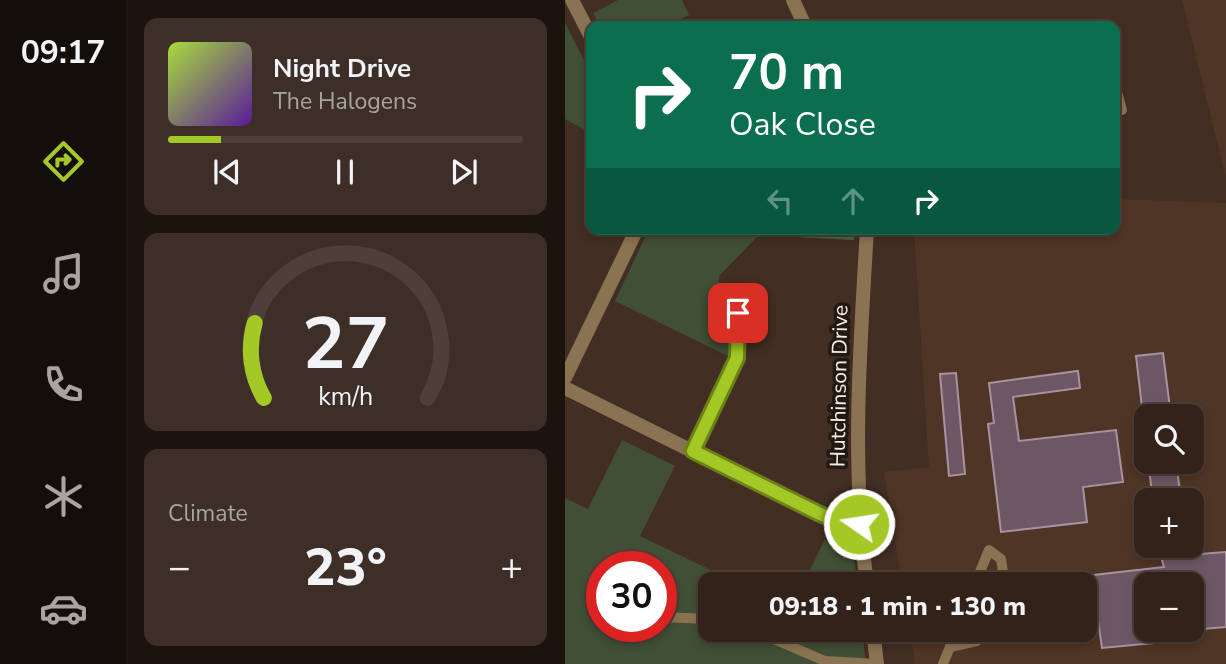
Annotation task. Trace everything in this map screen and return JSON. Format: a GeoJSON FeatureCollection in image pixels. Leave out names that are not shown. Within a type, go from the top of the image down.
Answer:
{"type":"FeatureCollection","features":[{"type":"Feature","properties":{"kind":"street"},"geometry":{"type":"LineString","coordinates":[[572,0],[586,27]]}},
{"type":"Feature","properties":{"kind":"street"},"geometry":{"type":"LineString","coordinates":[[793,0],[803,21]]}},
{"type":"Feature","properties":{"kind":"street"},"geometry":{"type":"LineString","coordinates":[[565,378],[634,235]]}},
{"type":"Feature","properties":{"kind":"street","name":"Hutchinson Drive"},"geometry":{"type":"LineString","coordinates":[[865,572],[859,524],[857,394],[867,235]]}},
{"type":"Feature","properties":{"kind":"street"},"geometry":{"type":"LineString","coordinates":[[693,451],[737,358],[739,290]]}},
{"type":"Feature","properties":{"kind":"street"},"geometry":{"type":"LineString","coordinates":[[565,388],[818,513],[838,522],[859,524]]}},
{"type":"Feature","properties":{"kind":"street"},"geometry":{"type":"LineString","coordinates":[[874,642],[877,664]]}},
{"type":"Feature","properties":{"kind":"lane"},"geometry":{"type":"LineString","coordinates":[[1120,103],[1122,110]]}},
{"type":"Feature","properties":{"kind":"lane"},"geometry":{"type":"LineString","coordinates":[[980,572],[989,550],[1001,559],[1003,572]]}},
{"type":"Feature","properties":{"kind":"lane"},"geometry":{"type":"LineString","coordinates":[[677,617],[698,618]]}},
{"type":"Feature","properties":{"kind":"lane"},"geometry":{"type":"LineString","coordinates":[[781,642],[825,661],[877,664]]}},
{"type":"Feature","properties":{"kind":"lane"},"geometry":{"type":"LineString","coordinates":[[943,664],[952,642]]}},
{"type":"Feature","properties":{"kind":"lane"},"geometry":{"type":"LineString","coordinates":[[950,647],[972,642]]}},
{"type":"Feature","properties":{"kind":"shaded area"},"geometry":{"type":"Polygon","coordinates":[[[1182,0],[1226,0],[1226,177],[1182,0]]]}},
{"type":"Feature","properties":{"kind":"shaded area"},"geometry":{"type":"Polygon","coordinates":[[[1120,199],[1226,203],[1226,664],[915,664],[911,642],[1097,642],[1097,572],[900,572],[884,472],[929,467],[914,235],[1120,235],[1120,199]]]}},
{"type":"Feature","properties":{"kind":"green space"},"geometry":{"type":"Polygon","coordinates":[[[618,0],[682,0],[689,15],[676,21],[597,21],[593,13],[618,0]]]}},
{"type":"Feature","properties":{"kind":"green space"},"geometry":{"type":"Polygon","coordinates":[[[565,23],[586,64],[586,130],[565,119],[565,23]]]}},
{"type":"Feature","properties":{"kind":"green space"},"geometry":{"type":"Polygon","coordinates":[[[646,235],[759,235],[719,276],[718,295],[726,296],[733,309],[730,357],[615,301],[646,235]]]}},
{"type":"Feature","properties":{"kind":"green space"},"geometry":{"type":"Polygon","coordinates":[[[759,235],[854,235],[854,240],[759,235]]]}},
{"type":"Feature","properties":{"kind":"green space"},"geometry":{"type":"Polygon","coordinates":[[[759,235],[854,235],[854,240],[759,235]]]}},
{"type":"Feature","properties":{"kind":"green space"},"geometry":{"type":"Polygon","coordinates":[[[622,440],[675,466],[640,536],[671,551],[586,551],[586,642],[677,642],[677,554],[715,572],[698,572],[698,642],[863,642],[866,664],[565,664],[565,498],[588,509],[622,440]]]}},
{"type":"Feature","properties":{"kind":"green space"},"geometry":{"type":"Polygon","coordinates":[[[825,539],[853,549],[856,572],[809,572],[825,539]]]}},
{"type":"Feature","properties":{"kind":"building"},"geometry":{"type":"Polygon","coordinates":[[[1163,353],[1169,404],[1142,404],[1136,356],[1163,353]]]}},
{"type":"Feature","properties":{"kind":"building"},"geometry":{"type":"Polygon","coordinates":[[[1078,371],[1080,388],[1013,397],[1019,441],[1116,430],[1123,482],[1083,487],[1087,522],[1001,532],[988,424],[994,423],[989,383],[1078,371]]]}},
{"type":"Feature","properties":{"kind":"building"},"geometry":{"type":"Polygon","coordinates":[[[956,373],[965,474],[949,476],[940,374],[956,373]]]}},
{"type":"Feature","properties":{"kind":"building"},"geometry":{"type":"Polygon","coordinates":[[[1150,474],[1178,474],[1180,488],[1151,488],[1150,474]]]}},
{"type":"Feature","properties":{"kind":"building"},"geometry":{"type":"Polygon","coordinates":[[[1226,552],[1226,627],[1204,629],[1204,572],[1134,572],[1134,642],[1165,642],[1102,648],[1097,614],[1097,575],[1164,567],[1161,558],[1204,558],[1204,554],[1226,552]]]}},
{"type":"Feature","properties":{"kind":"route"},"geometry":{"type":"LineString","coordinates":[[738,313],[737,358],[693,451],[838,522],[859,524]]}}]}
